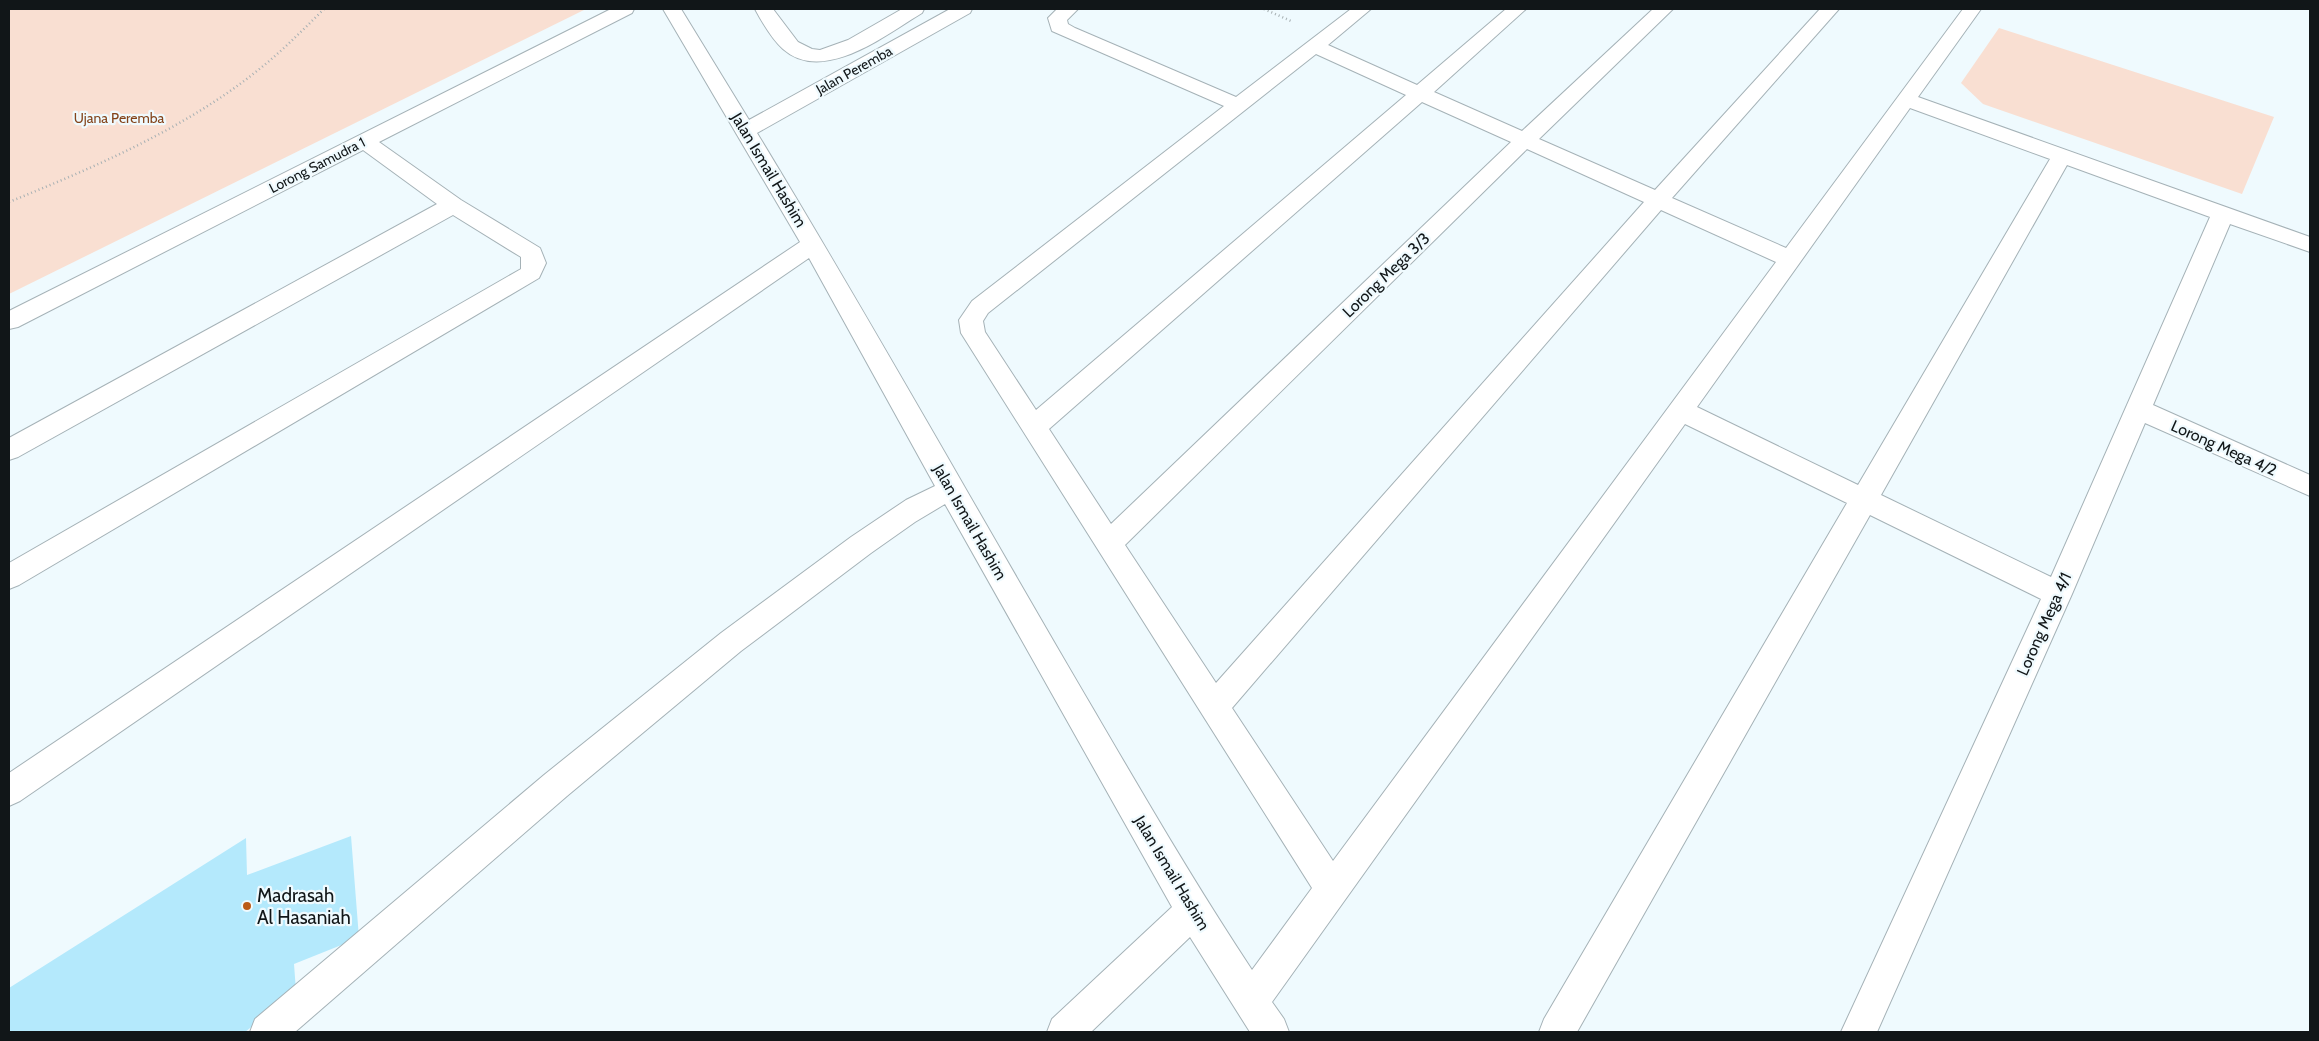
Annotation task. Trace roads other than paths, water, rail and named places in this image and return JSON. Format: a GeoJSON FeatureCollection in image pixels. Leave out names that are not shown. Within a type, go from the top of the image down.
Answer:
{"type":"FeatureCollection","features":[{"type":"Feature","properties":{"kind":"street","name":"Lorong Samudra 1"},"geometry":{"type":"LineString","coordinates":[[9,321],[625,9]]}},
{"type":"Feature","properties":{"kind":"street","name":"Jalan Ismail Hashim"},"geometry":{"type":"LineString","coordinates":[[672,9],[813,244],[951,490],[1193,911],[1271,1032]]}},
{"type":"Feature","properties":{"kind":"street"},"geometry":{"type":"LineString","coordinates":[[764,9],[790,45],[802,53],[818,56],[832,54],[847,47],[915,9]]}},
{"type":"Feature","properties":{"kind":"street","name":"Jalan Peremba"},"geometry":{"type":"LineString","coordinates":[[745,131],[963,9]]}},
{"type":"Feature","properties":{"kind":"street"},"geometry":{"type":"LineString","coordinates":[[1332,889],[1035,426],[973,333],[971,320],[980,307],[1362,9]]}},
{"type":"Feature","properties":{"kind":"street"},"geometry":{"type":"LineString","coordinates":[[1035,426],[1418,92],[1517,9]]}},
{"type":"Feature","properties":{"kind":"street","name":"Lorong Mega 3/3"},"geometry":{"type":"LineString","coordinates":[[1110,543],[1525,140],[1664,9]]}},
{"type":"Feature","properties":{"kind":"street"},"geometry":{"type":"LineString","coordinates":[[1215,706],[1658,200],[1830,9]]}},
{"type":"Feature","properties":{"kind":"street"},"geometry":{"type":"LineString","coordinates":[[1251,1001],[1972,9]]}},
{"type":"Feature","properties":{"kind":"street"},"geometry":{"type":"LineString","coordinates":[[1063,13],[1059,27],[1068,32],[1238,105]]}},
{"type":"Feature","properties":{"kind":"street"},"geometry":{"type":"LineString","coordinates":[[1314,46],[1790,259]]}},
{"type":"Feature","properties":{"kind":"street"},"geometry":{"type":"LineString","coordinates":[[1906,100],[2310,245]]}},
{"type":"Feature","properties":{"kind":"street"},"geometry":{"type":"LineString","coordinates":[[9,577],[531,273],[534,263],[532,253],[453,205],[364,141]]}},
{"type":"Feature","properties":{"kind":"street"},"geometry":{"type":"LineString","coordinates":[[1558,1032],[2062,156]]}},
{"type":"Feature","properties":{"kind":"street"},"geometry":{"type":"LineString","coordinates":[[9,450],[453,205]]}},
{"type":"Feature","properties":{"kind":"street","name":"Lorong Mega 4/1"},"geometry":{"type":"LineString","coordinates":[[1859,1032],[2058,594],[2223,214]]}},
{"type":"Feature","properties":{"kind":"street"},"geometry":{"type":"LineString","coordinates":[[9,791],[813,244]]}},
{"type":"Feature","properties":{"kind":"street"},"geometry":{"type":"LineString","coordinates":[[1680,410],[2058,594]]}},
{"type":"Feature","properties":{"kind":"street","name":"Lorong Mega 4/2"},"geometry":{"type":"LineString","coordinates":[[2139,410],[2310,486]]}},
{"type":"Feature","properties":{"kind":"street"},"geometry":{"type":"LineString","coordinates":[[268,1032],[452,874],[761,618],[875,535],[916,508],[951,490]]}},
{"type":"Feature","properties":{"kind":"street"},"geometry":{"type":"LineString","coordinates":[[1065,1032],[1193,911]]}},
{"type":"Feature","properties":{"kind":"place","name":"Madrasah Al Hasaniah"},"geometry":{"type":"Point","coordinates":[247,906]}},
{"type":"Feature","properties":{"kind":"park label","name":"Ujana Peremba"},"geometry":{"type":"Point","coordinates":[119,118]}}]}
